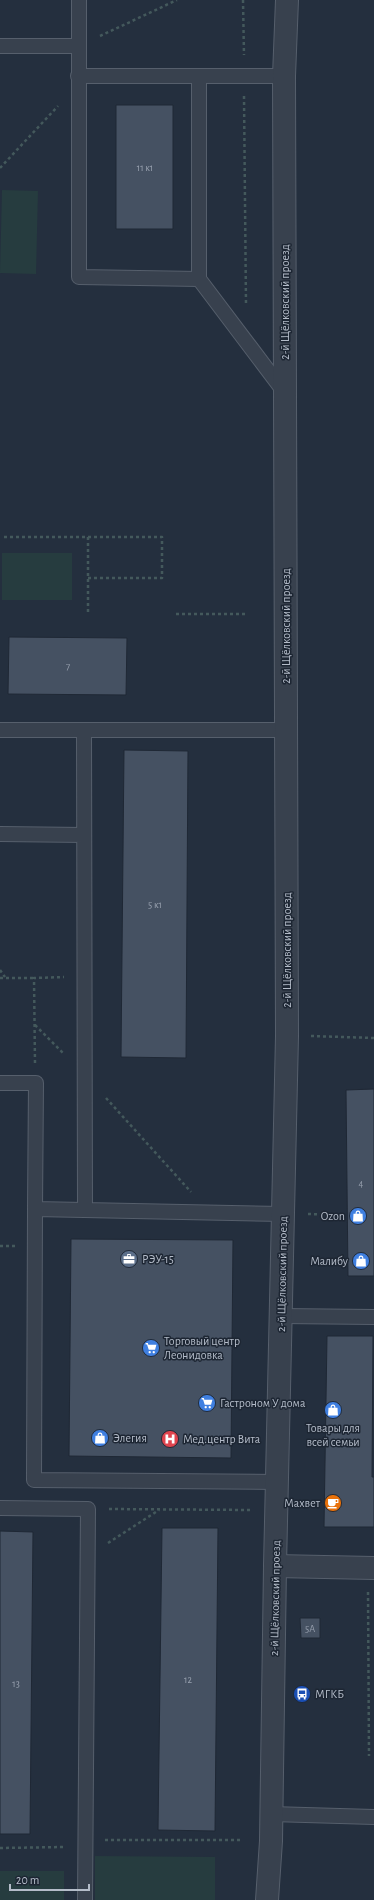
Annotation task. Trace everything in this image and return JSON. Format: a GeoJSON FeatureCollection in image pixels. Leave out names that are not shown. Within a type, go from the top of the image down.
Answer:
{"type":"FeatureCollection","features":[{"type":"Feature","properties":{"kind":"street","name":"2-й Щёлковский проезд"},"geometry":{"type":"LineString","coordinates":[[267,1900],[271,1814],[287,1036],[284,76],[287,0]]}},
{"type":"Feature","properties":{"kind":"street"},"geometry":{"type":"LineString","coordinates":[[275,1566],[371,1568]]}},
{"type":"Feature","properties":{"kind":"lane"},"geometry":{"type":"LineString","coordinates":[[79,0],[79,277],[199,279]]}},
{"type":"Feature","properties":{"kind":"lane"},"geometry":{"type":"LineString","coordinates":[[0,46],[78,46]]}},
{"type":"Feature","properties":{"kind":"lane"},"geometry":{"type":"LineString","coordinates":[[78,81],[199,76],[284,76]]}},
{"type":"Feature","properties":{"kind":"lane"},"geometry":{"type":"LineString","coordinates":[[199,76],[199,279],[285,393]]}},
{"type":"Feature","properties":{"kind":"lane"},"geometry":{"type":"LineString","coordinates":[[0,730],[286,730]]}},
{"type":"Feature","properties":{"kind":"lane"},"geometry":{"type":"LineString","coordinates":[[84,730],[85,1210]]}},
{"type":"Feature","properties":{"kind":"lane"},"geometry":{"type":"LineString","coordinates":[[0,834],[84,835]]}},
{"type":"Feature","properties":{"kind":"lane"},"geometry":{"type":"LineString","coordinates":[[0,1083],[36,1083],[34,1480],[277,1482]]}},
{"type":"Feature","properties":{"kind":"lane"},"geometry":{"type":"LineString","coordinates":[[35,1209],[283,1214]]}},
{"type":"Feature","properties":{"kind":"lane"},"geometry":{"type":"LineString","coordinates":[[281,1316],[374,1317]]}},
{"type":"Feature","properties":{"kind":"lane"},"geometry":{"type":"LineString","coordinates":[[0,1508],[88,1509],[85,1900]]}},
{"type":"Feature","properties":{"kind":"lane"},"geometry":{"type":"LineString","coordinates":[[271,1814],[374,1817]]}},
{"type":"Feature","properties":{"kind":"path"},"geometry":{"type":"LineString","coordinates":[[78,46],[176,0]]}},
{"type":"Feature","properties":{"kind":"path"},"geometry":{"type":"LineString","coordinates":[[243,0],[246,341]]}},
{"type":"Feature","properties":{"kind":"path"},"geometry":{"type":"LineString","coordinates":[[0,168],[78,81]]}},
{"type":"Feature","properties":{"kind":"path"},"geometry":{"type":"LineString","coordinates":[[4,537],[162,537],[162,578],[88,578]]}},
{"type":"Feature","properties":{"kind":"path"},"geometry":{"type":"LineString","coordinates":[[88,537],[88,614]]}},
{"type":"Feature","properties":{"kind":"path"},"geometry":{"type":"LineString","coordinates":[[176,614],[248,614]]}},
{"type":"Feature","properties":{"kind":"path"},"geometry":{"type":"LineString","coordinates":[[0,970],[6,978]]}},
{"type":"Feature","properties":{"kind":"path"},"geometry":{"type":"LineString","coordinates":[[0,978],[84,976]]}},
{"type":"Feature","properties":{"kind":"path"},"geometry":{"type":"LineString","coordinates":[[34,978],[36,1083]]}},
{"type":"Feature","properties":{"kind":"path"},"geometry":{"type":"LineString","coordinates":[[35,1026],[84,1074],[211,1213]]}},
{"type":"Feature","properties":{"kind":"path"},"geometry":{"type":"LineString","coordinates":[[287,1036],[374,1038]]}},
{"type":"Feature","properties":{"kind":"path"},"geometry":{"type":"LineString","coordinates":[[283,1214],[338,1215]]}},
{"type":"Feature","properties":{"kind":"path"},"geometry":{"type":"LineString","coordinates":[[88,1509],[252,1510]]}},
{"type":"Feature","properties":{"kind":"path"},"geometry":{"type":"LineString","coordinates":[[88,1556],[159,1510]]}},
{"type":"Feature","properties":{"kind":"path"},"geometry":{"type":"LineString","coordinates":[[369,1756],[371,1568]]}},
{"type":"Feature","properties":{"kind":"path"},"geometry":{"type":"LineString","coordinates":[[0,1848],[85,1843],[242,1840]]}},
{"type":"Feature","properties":{"kind":"green space"},"geometry":{"type":"Polygon","coordinates":[[[2,190],[38,191],[36,274],[0,273],[2,190]]]}},
{"type":"Feature","properties":{"kind":"green space"},"geometry":{"type":"Polygon","coordinates":[[[2,553],[72,553],[72,600],[2,600],[2,553]]]}},
{"type":"Feature","properties":{"kind":"green space"},"geometry":{"type":"Polygon","coordinates":[[[95,1856],[215,1857],[215,1900],[95,1900],[95,1856]]]}},
{"type":"Feature","properties":{"kind":"green space"},"geometry":{"type":"Polygon","coordinates":[[[0,1871],[64,1871],[64,1900],[0,1900],[0,1871]]]}},
{"type":"Feature","properties":{"kind":"building"},"geometry":{"type":"Polygon","coordinates":[[[116,105],[173,105],[173,229],[116,229],[116,105]]]}},
{"type":"Feature","properties":{"kind":"building"},"geometry":{"type":"Polygon","coordinates":[[[9,637],[127,638],[126,695],[8,694],[9,637]]]}},
{"type":"Feature","properties":{"kind":"building"},"geometry":{"type":"Polygon","coordinates":[[[124,750],[188,751],[186,1058],[121,1057],[124,750]]]}},
{"type":"Feature","properties":{"kind":"building"},"geometry":{"type":"Polygon","coordinates":[[[374,1089],[374,1276],[348,1276],[346,1090],[374,1089]]]}},
{"type":"Feature","properties":{"kind":"building","name":"Торговый центр Леонидовка"},"geometry":{"type":"Polygon","coordinates":[[[71,1239],[233,1240],[231,1458],[69,1456],[71,1239]]]}},
{"type":"Feature","properties":{"kind":"building"},"geometry":{"type":"Polygon","coordinates":[[[327,1336],[373,1336],[372,1477],[374,1477],[374,1527],[324,1527],[327,1336]]]}},
{"type":"Feature","properties":{"kind":"building"},"geometry":{"type":"Polygon","coordinates":[[[162,1528],[218,1528],[215,1831],[158,1830],[162,1528]]]}},
{"type":"Feature","properties":{"kind":"building"},"geometry":{"type":"Polygon","coordinates":[[[0,1531],[33,1532],[30,1834],[0,1834],[0,1531]]]}},
{"type":"Feature","properties":{"kind":"building"},"geometry":{"type":"Polygon","coordinates":[[[300,1618],[320,1618],[320,1638],[301,1638],[300,1618]]]}},
{"type":"Feature","properties":{"kind":"place","name":"Ozon"},"geometry":{"type":"Point","coordinates":[358,1216]}},
{"type":"Feature","properties":{"kind":"place","name":"РЭУ-15"},"geometry":{"type":"Point","coordinates":[129,1259]}},
{"type":"Feature","properties":{"kind":"place","name":"Малибу"},"geometry":{"type":"Point","coordinates":[361,1261]}},
{"type":"Feature","properties":{"kind":"place","name":"Торговый центр Леонидовка"},"geometry":{"type":"Point","coordinates":[151,1348]}},
{"type":"Feature","properties":{"kind":"place","name":"Гастроном У дома"},"geometry":{"type":"Point","coordinates":[207,1403]}},
{"type":"Feature","properties":{"kind":"place","name":"Товары для всей семьи"},"geometry":{"type":"Point","coordinates":[333,1410]}},
{"type":"Feature","properties":{"kind":"place","name":"Элегия"},"geometry":{"type":"Point","coordinates":[100,1438]}},
{"type":"Feature","properties":{"kind":"place","name":"Мед.центр Вита"},"geometry":{"type":"Point","coordinates":[170,1439]}},
{"type":"Feature","properties":{"kind":"place","name":"Махвет"},"geometry":{"type":"Point","coordinates":[333,1503]}},
{"type":"Feature","properties":{"kind":"place","name":"МГКБ"},"geometry":{"type":"Point","coordinates":[302,1694]}}]}
